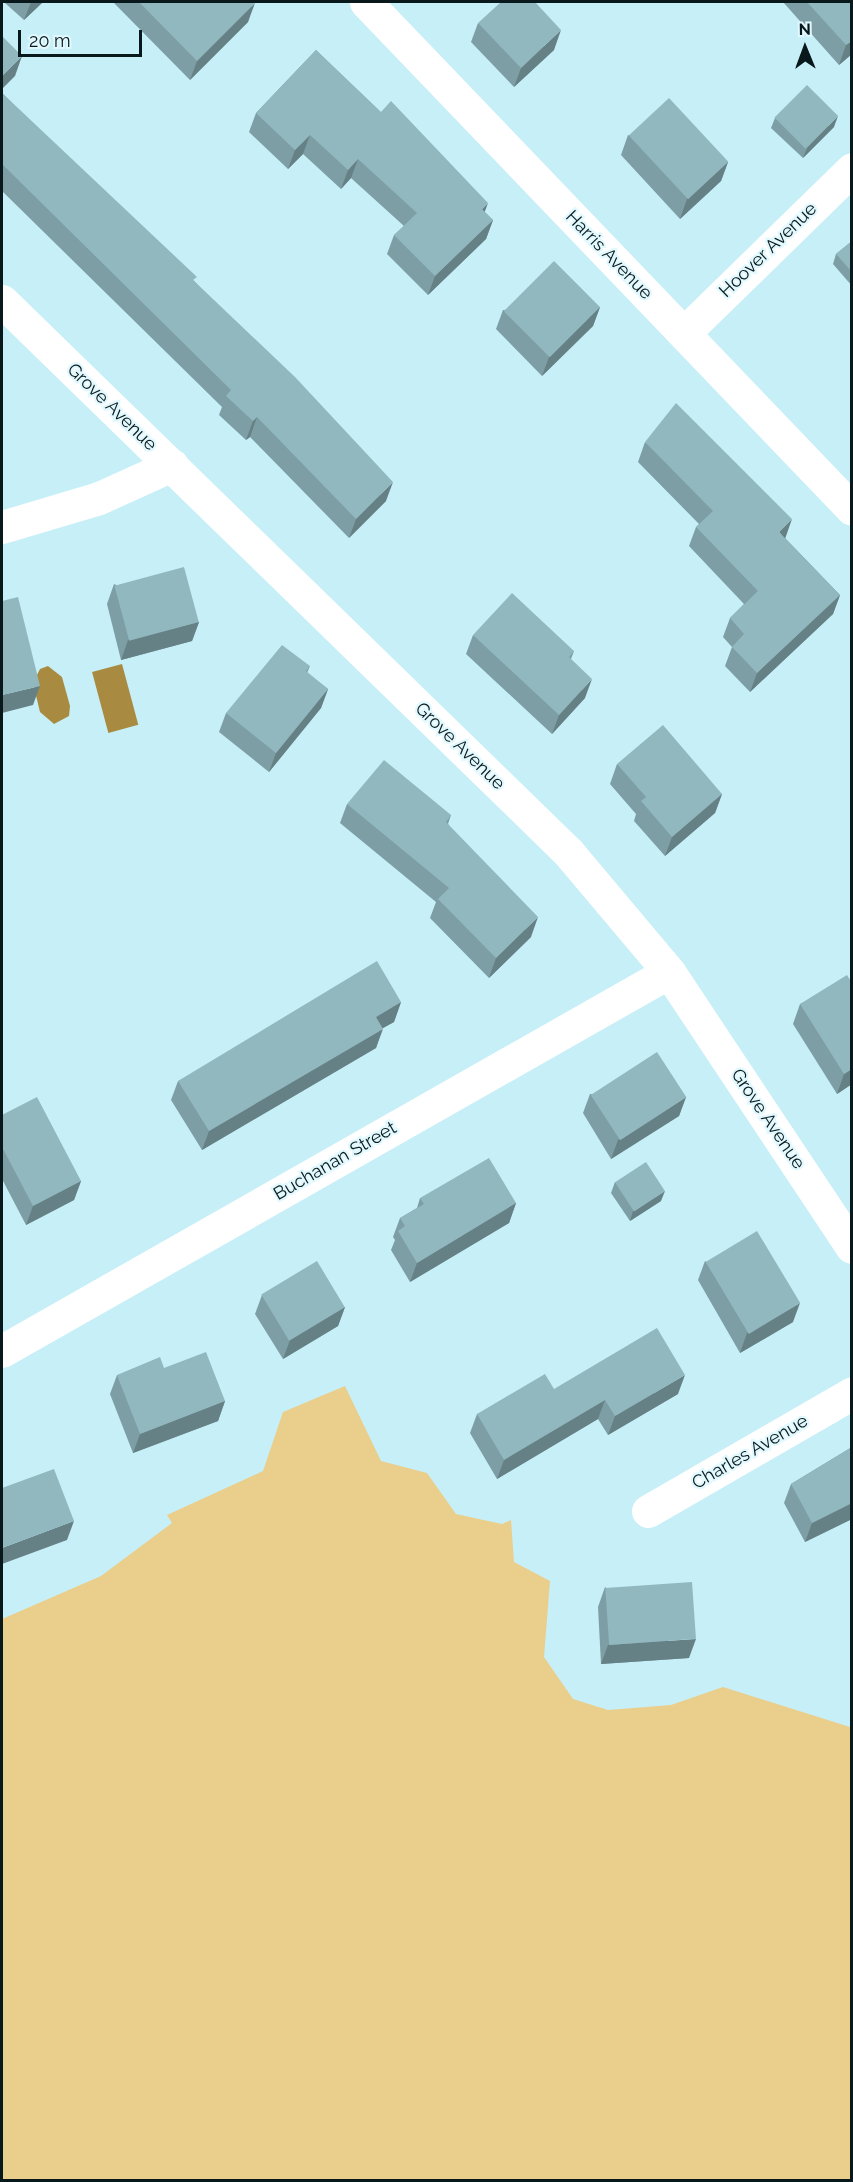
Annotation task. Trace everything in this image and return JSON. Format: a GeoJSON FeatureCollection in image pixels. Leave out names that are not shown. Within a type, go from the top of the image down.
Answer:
{"type":"FeatureCollection","features":[{"type":"Feature","properties":{"kind":"street","name":"Harris Avenue"},"geometry":{"type":"LineString","coordinates":[[366,2],[685,332],[852,510]]}},
{"type":"Feature","properties":{"kind":"street","name":"Hoover Avenue"},"geometry":{"type":"LineString","coordinates":[[685,332],[852,169]]}},
{"type":"Feature","properties":{"kind":"street","name":"Grove Avenue"},"geometry":{"type":"LineString","coordinates":[[2,301],[568,852],[669,972],[852,1248]]}},
{"type":"Feature","properties":{"kind":"street"},"geometry":{"type":"LineString","coordinates":[[2,527],[99,498],[172,465]]}},
{"type":"Feature","properties":{"kind":"street","name":"Buchanan Street"},"geometry":{"type":"LineString","coordinates":[[2,1351],[669,972]]}},
{"type":"Feature","properties":{"kind":"street","name":"Charles Avenue"},"geometry":{"type":"LineString","coordinates":[[648,1511],[852,1393]]}},
{"type":"Feature","properties":{"kind":"shaded area"},"geometry":{"type":"Polygon","coordinates":[[[122,664],[138,725],[108,733],[92,672],[122,664]]]}},
{"type":"Feature","properties":{"kind":"shaded area"},"geometry":{"type":"Polygon","coordinates":[[[48,666],[62,677],[70,706],[69,716],[54,724],[40,712],[33,683],[40,669],[48,666]]]}},
{"type":"Feature","properties":{"kind":"shaded area"},"geometry":{"type":"Polygon","coordinates":[[[345,1386],[381,1461],[427,1473],[456,1514],[502,1524],[511,1520],[514,1562],[550,1581],[544,1657],[573,1699],[608,1710],[671,1705],[723,1687],[850,1727],[851,2180],[2,2180],[2,1619],[101,1576],[172,1523],[167,1515],[263,1471],[283,1412],[345,1386]]]}},
{"type":"Feature","properties":{"kind":"building"},"geometry":{"type":"Polygon","coordinates":[[[139,2],[253,2],[255,3],[197,61],[139,2]]]}},
{"type":"Feature","properties":{"kind":"building"},"geometry":{"type":"Polygon","coordinates":[[[501,2],[535,2],[561,30],[521,68],[478,23],[501,2]]]}},
{"type":"Feature","properties":{"kind":"building"},"geometry":{"type":"Polygon","coordinates":[[[807,2],[852,2],[852,41],[846,45],[807,2]]]}},
{"type":"Feature","properties":{"kind":"building"},"geometry":{"type":"Polygon","coordinates":[[[2,36],[22,56],[2,76],[2,36]]]}},
{"type":"Feature","properties":{"kind":"building"},"geometry":{"type":"Polygon","coordinates":[[[316,50],[381,112],[391,101],[488,203],[482,209],[493,220],[435,276],[394,235],[417,213],[358,159],[348,170],[310,135],[295,150],[256,113],[316,50]]]}},
{"type":"Feature","properties":{"kind":"building"},"geometry":{"type":"Polygon","coordinates":[[[807,85],[838,116],[806,149],[774,118],[807,85]]]}},
{"type":"Feature","properties":{"kind":"building"},"geometry":{"type":"Polygon","coordinates":[[[2,93],[197,277],[193,280],[295,377],[393,482],[356,519],[257,417],[253,421],[226,396],[231,390],[2,164],[2,93]]]}},
{"type":"Feature","properties":{"kind":"building"},"geometry":{"type":"Polygon","coordinates":[[[669,98],[728,162],[688,199],[629,136],[669,98]]]}},
{"type":"Feature","properties":{"kind":"building"},"geometry":{"type":"Polygon","coordinates":[[[852,241],[852,272],[836,254],[852,241]]]}},
{"type":"Feature","properties":{"kind":"building"},"geometry":{"type":"Polygon","coordinates":[[[554,261],[600,307],[550,357],[504,311],[554,261]]]}},
{"type":"Feature","properties":{"kind":"building"},"geometry":{"type":"Polygon","coordinates":[[[676,403],[792,519],[779,532],[840,595],[757,673],[732,647],[744,634],[730,618],[758,591],[696,527],[713,511],[645,442],[676,403]]]}},
{"type":"Feature","properties":{"kind":"building"},"geometry":{"type":"Polygon","coordinates":[[[184,567],[199,622],[129,641],[114,586],[184,567]]]}},
{"type":"Feature","properties":{"kind":"building"},"geometry":{"type":"Polygon","coordinates":[[[512,593],[574,651],[569,657],[592,679],[559,715],[473,635],[512,593]]]}},
{"type":"Feature","properties":{"kind":"building"},"geometry":{"type":"Polygon","coordinates":[[[18,597],[40,686],[2,695],[2,601],[18,597]]]}},
{"type":"Feature","properties":{"kind":"building"},"geometry":{"type":"Polygon","coordinates":[[[282,645],[310,666],[306,671],[328,689],[276,753],[226,713],[282,645]]]}},
{"type":"Feature","properties":{"kind":"building"},"geometry":{"type":"Polygon","coordinates":[[[663,725],[722,794],[672,837],[641,801],[646,797],[617,764],[663,725]]]}},
{"type":"Feature","properties":{"kind":"building"},"geometry":{"type":"Polygon","coordinates":[[[384,760],[451,815],[446,822],[538,917],[496,958],[438,899],[449,888],[347,804],[384,760]]]}},
{"type":"Feature","properties":{"kind":"building"},"geometry":{"type":"Polygon","coordinates":[[[377,961],[401,1002],[376,1017],[383,1029],[209,1131],[178,1081],[377,961]]]}},
{"type":"Feature","properties":{"kind":"building"},"geometry":{"type":"Polygon","coordinates":[[[847,975],[852,983],[852,1069],[844,1074],[800,1004],[847,975]]]}},
{"type":"Feature","properties":{"kind":"building"},"geometry":{"type":"Polygon","coordinates":[[[657,1052],[686,1097],[620,1140],[591,1095],[657,1052]]]}},
{"type":"Feature","properties":{"kind":"building"},"geometry":{"type":"Polygon","coordinates":[[[37,1097],[81,1181],[33,1206],[2,1147],[2,1115],[37,1097]]]}},
{"type":"Feature","properties":{"kind":"building"},"geometry":{"type":"Polygon","coordinates":[[[489,1158],[516,1203],[417,1263],[398,1231],[405,1226],[400,1218],[424,1204],[420,1198],[489,1158]]]}},
{"type":"Feature","properties":{"kind":"building"},"geometry":{"type":"Polygon","coordinates":[[[646,1162],[665,1191],[634,1212],[615,1182],[646,1162]]]}},
{"type":"Feature","properties":{"kind":"building"},"geometry":{"type":"Polygon","coordinates":[[[757,1231],[800,1303],[749,1334],[706,1262],[757,1231]]]}},
{"type":"Feature","properties":{"kind":"building"},"geometry":{"type":"Polygon","coordinates":[[[317,1261],[345,1307],[289,1341],[261,1294],[317,1261]]]}},
{"type":"Feature","properties":{"kind":"building"},"geometry":{"type":"Polygon","coordinates":[[[657,1328],[685,1375],[615,1416],[605,1400],[504,1460],[477,1414],[545,1374],[554,1389],[657,1328]]]}},
{"type":"Feature","properties":{"kind":"building"},"geometry":{"type":"Polygon","coordinates":[[[206,1352],[225,1401],[140,1434],[117,1375],[160,1357],[164,1368],[206,1352]]]}},
{"type":"Feature","properties":{"kind":"building"},"geometry":{"type":"Polygon","coordinates":[[[852,1447],[852,1503],[812,1523],[791,1484],[852,1447]]]}},
{"type":"Feature","properties":{"kind":"building"},"geometry":{"type":"Polygon","coordinates":[[[54,1469],[74,1521],[2,1548],[2,1488],[54,1469]]]}},
{"type":"Feature","properties":{"kind":"building"},"geometry":{"type":"Polygon","coordinates":[[[692,1582],[696,1639],[609,1645],[605,1588],[692,1582]]]}}]}
